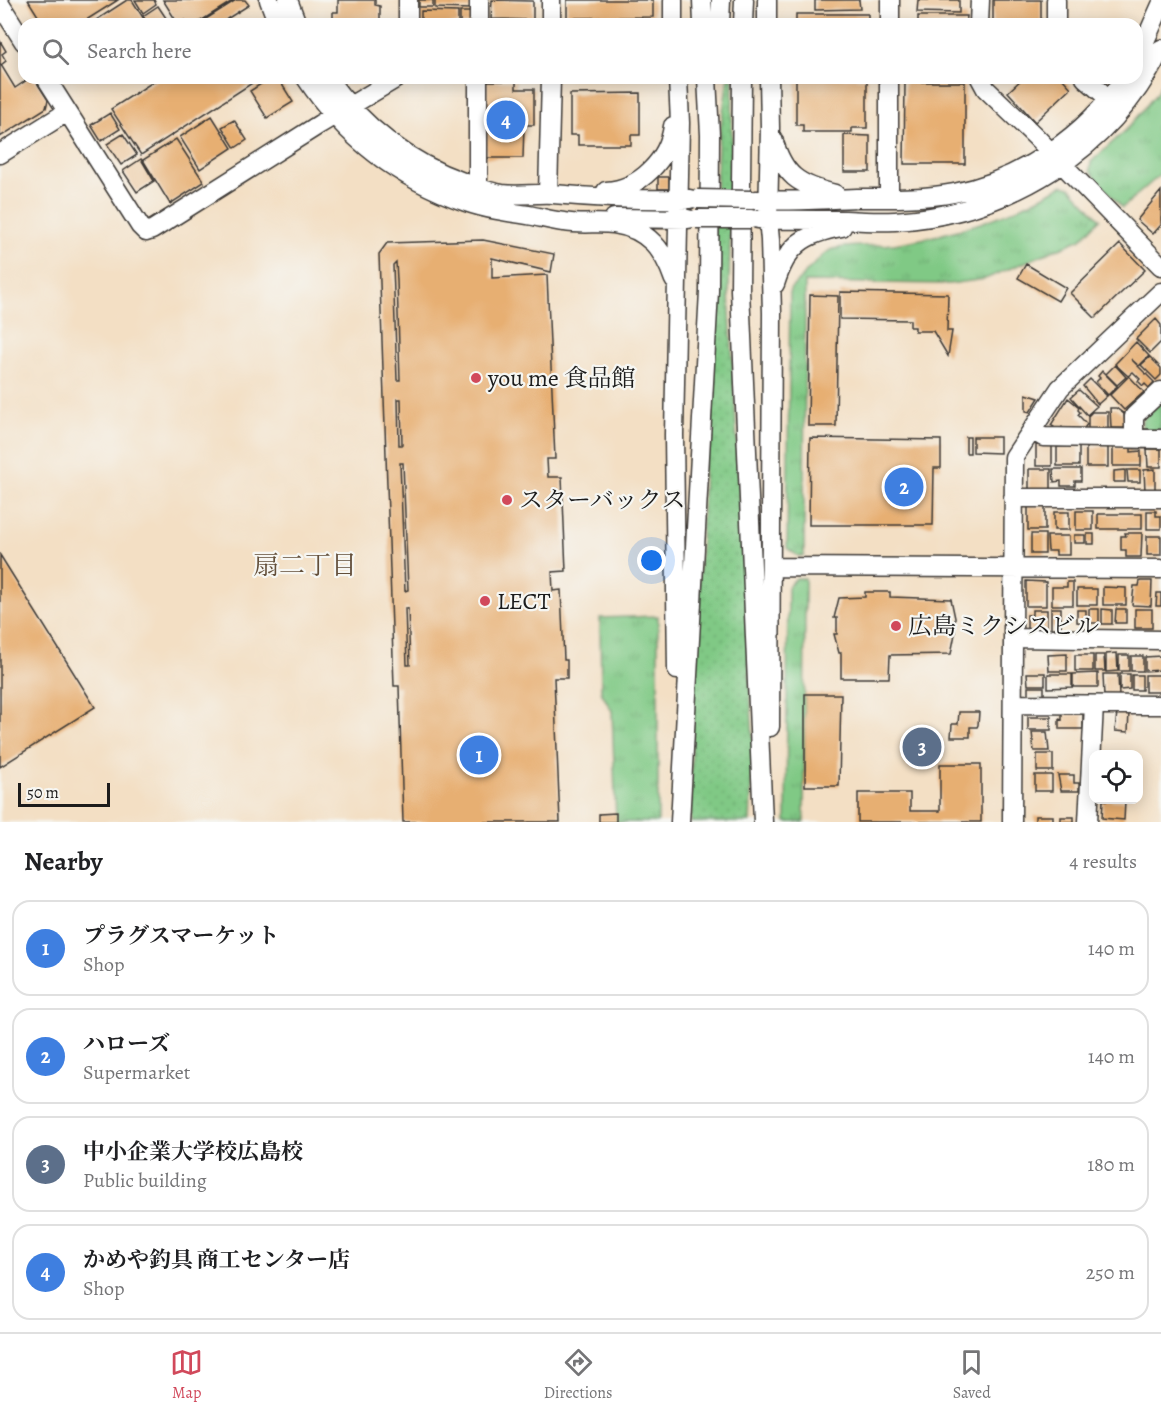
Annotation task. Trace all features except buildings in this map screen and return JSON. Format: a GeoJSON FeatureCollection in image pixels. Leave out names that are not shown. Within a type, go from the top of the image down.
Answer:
{"type":"FeatureCollection","features":[{"type":"Feature","properties":{"kind":"street"},"geometry":{"type":"LineString","coordinates":[[269,0],[276,18]]}},
{"type":"Feature","properties":{"kind":"street"},"geometry":{"type":"LineString","coordinates":[[288,0],[295,18]]}},
{"type":"Feature","properties":{"kind":"street"},"geometry":{"type":"LineString","coordinates":[[408,0],[408,18]]}},
{"type":"Feature","properties":{"kind":"street"},"geometry":{"type":"LineString","coordinates":[[479,0],[479,18]]}},
{"type":"Feature","properties":{"kind":"street"},"geometry":{"type":"LineString","coordinates":[[551,0],[551,18]]}},
{"type":"Feature","properties":{"kind":"street"},"geometry":{"type":"LineString","coordinates":[[702,0],[703,18]]}},
{"type":"Feature","properties":{"kind":"street"},"geometry":{"type":"LineString","coordinates":[[720,18],[721,0]]}},
{"type":"Feature","properties":{"kind":"street"},"geometry":{"type":"LineString","coordinates":[[743,18],[744,0]]}},
{"type":"Feature","properties":{"kind":"street"},"geometry":{"type":"LineString","coordinates":[[767,0],[767,18]]}},
{"type":"Feature","properties":{"kind":"street"},"geometry":{"type":"LineString","coordinates":[[890,0],[890,18]]}},
{"type":"Feature","properties":{"kind":"street"},"geometry":{"type":"LineString","coordinates":[[980,0],[980,18]]}},
{"type":"Feature","properties":{"kind":"street"},"geometry":{"type":"LineString","coordinates":[[1056,0],[1056,18]]}},
{"type":"Feature","properties":{"kind":"street"},"geometry":{"type":"LineString","coordinates":[[0,4],[18,32]]}},
{"type":"Feature","properties":{"kind":"street"},"geometry":{"type":"LineString","coordinates":[[1143,46],[1161,5]]}},
{"type":"Feature","properties":{"kind":"street"},"geometry":{"type":"LineString","coordinates":[[1143,81],[1161,49]]}},
{"type":"Feature","properties":{"kind":"street"},"geometry":{"type":"LineString","coordinates":[[50,84],[146,232],[387,84]]}},
{"type":"Feature","properties":{"kind":"street"},"geometry":{"type":"LineString","coordinates":[[312,84],[341,111],[379,157],[434,190],[484,207],[565,223],[614,224],[642,234],[664,255],[678,290]]}},
{"type":"Feature","properties":{"kind":"street"},"geometry":{"type":"LineString","coordinates":[[330,84],[341,111],[405,154],[441,173],[478,188],[503,194],[760,200],[937,196],[968,190],[1088,144],[1117,116],[1141,84]]}},
{"type":"Feature","properties":{"kind":"street"},"geometry":{"type":"LineString","coordinates":[[478,84],[478,188]]}},
{"type":"Feature","properties":{"kind":"street"},"geometry":{"type":"LineString","coordinates":[[548,194],[550,84]]}},
{"type":"Feature","properties":{"kind":"street"},"geometry":{"type":"LineString","coordinates":[[578,196],[588,191],[609,191],[625,187],[640,179],[659,161],[666,149],[672,129],[675,84]]}},
{"type":"Feature","properties":{"kind":"street"},"geometry":{"type":"LineString","coordinates":[[676,84],[688,199],[678,290],[674,435],[680,822]]}},
{"type":"Feature","properties":{"kind":"street"},"geometry":{"type":"LineString","coordinates":[[680,793],[709,291],[710,135],[706,84]]}},
{"type":"Feature","properties":{"kind":"street"},"geometry":{"type":"LineString","coordinates":[[710,135],[716,84]]}},
{"type":"Feature","properties":{"kind":"street"},"geometry":{"type":"LineString","coordinates":[[741,84],[740,290],[764,822]]}},
{"type":"Feature","properties":{"kind":"street"},"geometry":{"type":"LineString","coordinates":[[769,84],[770,128],[760,200],[760,219],[772,313]]}},
{"type":"Feature","properties":{"kind":"street"},"geometry":{"type":"LineString","coordinates":[[889,198],[890,84]]}},
{"type":"Feature","properties":{"kind":"street"},"geometry":{"type":"LineString","coordinates":[[983,84],[1161,266]]}},
{"type":"Feature","properties":{"kind":"street"},"geometry":{"type":"LineString","coordinates":[[1092,84],[1109,99]]}},
{"type":"Feature","properties":{"kind":"street"},"geometry":{"type":"LineString","coordinates":[[764,822],[770,729],[772,313],[773,288],[780,270],[798,242],[814,234],[936,215],[991,201],[1026,186],[1056,158],[1120,84]]}},
{"type":"Feature","properties":{"kind":"street"},"geometry":{"type":"LineString","coordinates":[[0,154],[67,112]]}},
{"type":"Feature","properties":{"kind":"street"},"geometry":{"type":"LineString","coordinates":[[770,128],[780,157],[791,176],[819,190],[859,198]]}},
{"type":"Feature","properties":{"kind":"street"},"geometry":{"type":"LineString","coordinates":[[538,217],[894,221]]}},
{"type":"Feature","properties":{"kind":"street"},"geometry":{"type":"LineString","coordinates":[[1012,822],[1014,457],[1060,388],[1161,292]]}},
{"type":"Feature","properties":{"kind":"street"},"geometry":{"type":"LineString","coordinates":[[1134,439],[1134,416],[1161,391]]}},
{"type":"Feature","properties":{"kind":"street"},"geometry":{"type":"LineString","coordinates":[[1032,430],[1043,437],[1161,439]]}},
{"type":"Feature","properties":{"kind":"street"},"geometry":{"type":"LineString","coordinates":[[1013,498],[1161,498]]}},
{"type":"Feature","properties":{"kind":"street"},"geometry":{"type":"LineString","coordinates":[[771,567],[1161,569]]}},
{"type":"Feature","properties":{"kind":"street"},"geometry":{"type":"LineString","coordinates":[[1013,638],[1161,640]]}},
{"type":"Feature","properties":{"kind":"street"},"geometry":{"type":"LineString","coordinates":[[1013,704],[1161,705]]}},
{"type":"Feature","properties":{"kind":"street"},"geometry":{"type":"LineString","coordinates":[[1088,822],[1094,705]]}},
{"type":"Feature","properties":{"kind":"green space"},"geometry":{"type":"Polygon","coordinates":[[[727,84],[733,84],[729,294],[753,740],[750,822],[691,822],[691,770],[718,145],[727,84]]]}},
{"type":"Feature","properties":{"kind":"green space"},"geometry":{"type":"Polygon","coordinates":[[[1161,84],[1161,174],[1122,208],[1090,171],[1091,162],[1126,130],[1156,94],[1161,84]]]}},
{"type":"Feature","properties":{"kind":"green space"},"geometry":{"type":"Polygon","coordinates":[[[1063,185],[1070,187],[1100,219],[1081,239],[985,279],[949,284],[805,282],[804,556],[798,556],[787,548],[790,289],[819,259],[835,248],[894,244],[939,235],[1002,215],[1063,185]]]}},
{"type":"Feature","properties":{"kind":"green space"},"geometry":{"type":"Polygon","coordinates":[[[1161,401],[1161,432],[1147,432],[1142,428],[1142,420],[1161,401]]]}},
{"type":"Feature","properties":{"kind":"green space"},"geometry":{"type":"Polygon","coordinates":[[[796,578],[805,578],[804,822],[786,822],[788,587],[796,578]]]}},
{"type":"Feature","properties":{"kind":"green space"},"geometry":{"type":"Polygon","coordinates":[[[658,616],[658,822],[616,822],[612,711],[601,692],[600,618],[658,616]]]}},
{"type":"Feature","properties":{"kind":"place","name":"かめや釣具 商工センター店"},"geometry":{"type":"Point","coordinates":[506,120]}},
{"type":"Feature","properties":{"kind":"place","name":"you me 食品館"},"geometry":{"type":"Point","coordinates":[476,378]}},
{"type":"Feature","properties":{"kind":"place","name":"ハローズ"},"geometry":{"type":"Point","coordinates":[904,487]}},
{"type":"Feature","properties":{"kind":"place","name":"スターバックス"},"geometry":{"type":"Point","coordinates":[507,500]}},
{"type":"Feature","properties":{"kind":"place","name":"LECT"},"geometry":{"type":"Point","coordinates":[485,601]}},
{"type":"Feature","properties":{"kind":"place","name":"広島ミクシスビル"},"geometry":{"type":"Point","coordinates":[896,626]}},
{"type":"Feature","properties":{"kind":"place","name":"中小企業大学校広島校"},"geometry":{"type":"Point","coordinates":[922,747]}},
{"type":"Feature","properties":{"kind":"place","name":"プラグスマーケット"},"geometry":{"type":"Point","coordinates":[479,755]}},
{"type":"Feature","properties":{"kind":"district","name":"扇二丁目"},"geometry":{"type":"Point","coordinates":[305,565]}}]}
